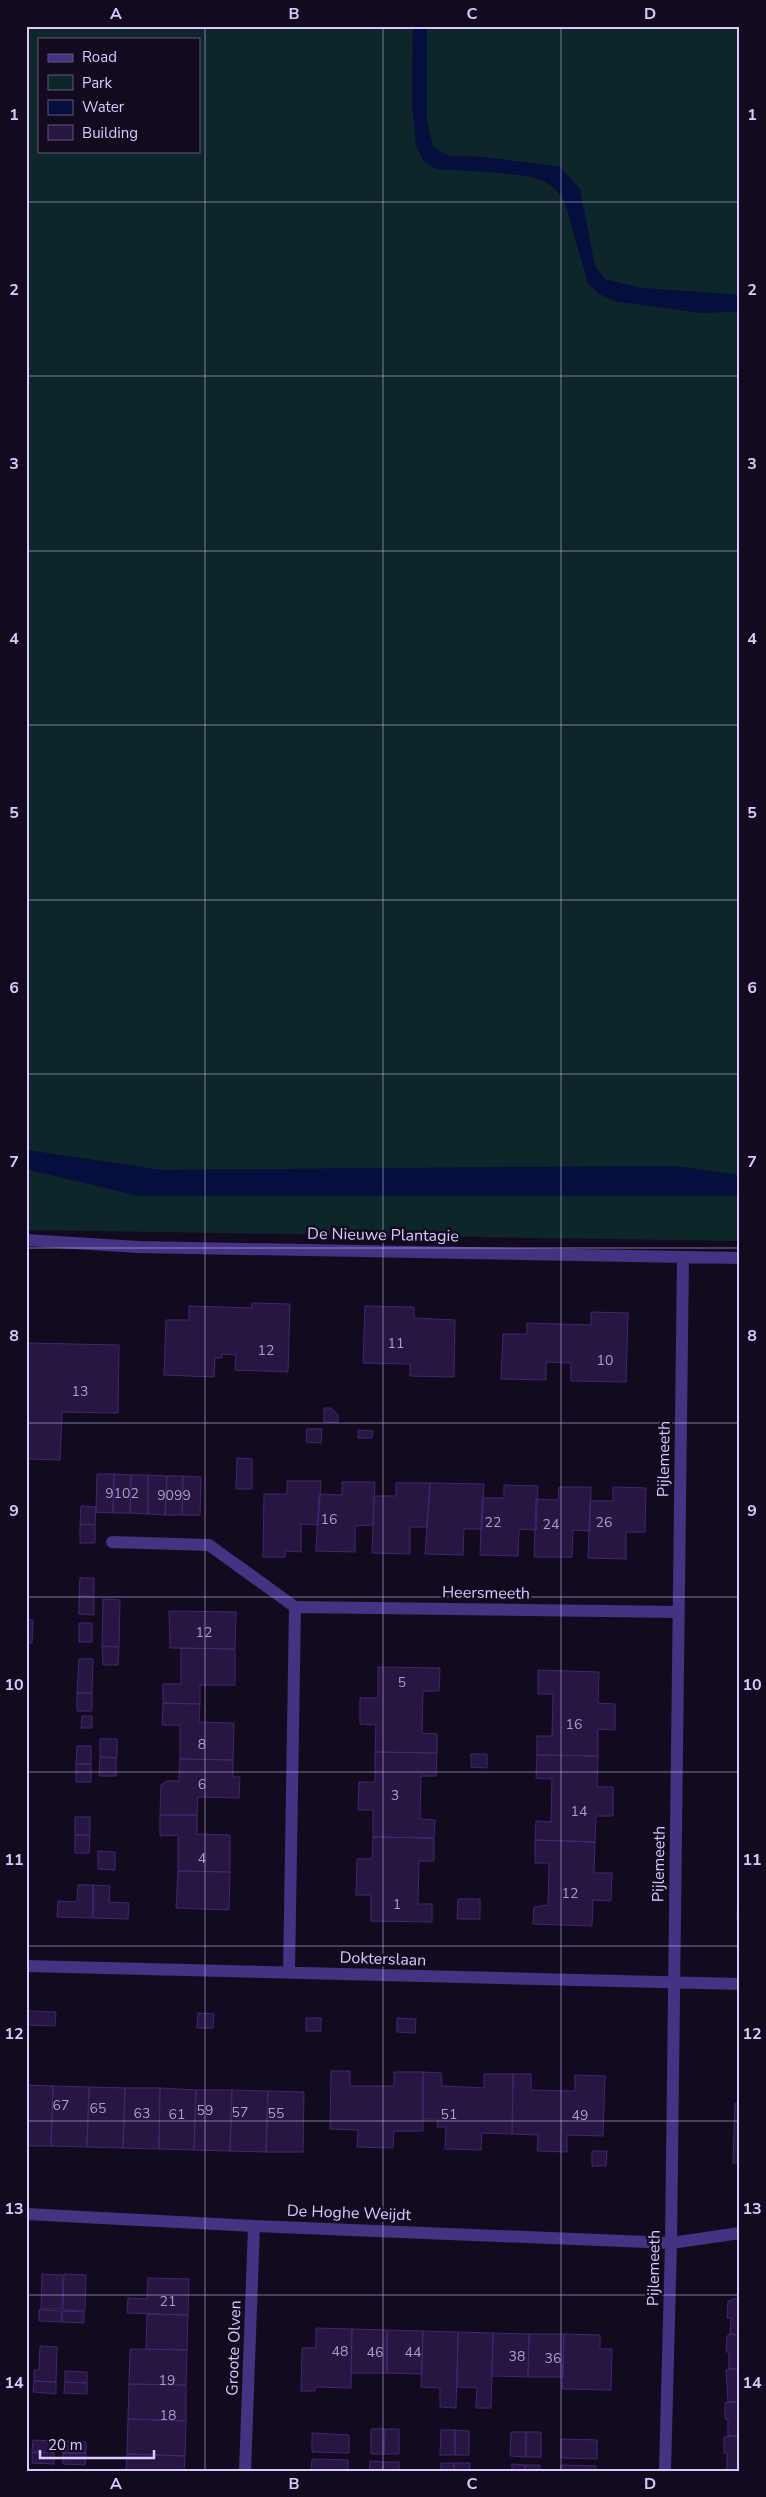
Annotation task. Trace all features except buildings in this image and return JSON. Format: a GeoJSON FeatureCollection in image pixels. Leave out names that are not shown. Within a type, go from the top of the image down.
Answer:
{"type":"FeatureCollection","features":[{"type":"Feature","properties":{"kind":"street","name":"De Nieuwe Plantagie"},"geometry":{"type":"LineString","coordinates":[[26,1240],[138,1247],[740,1258]]}},
{"type":"Feature","properties":{"kind":"street","name":"Pijlemeeth"},"geometry":{"type":"LineString","coordinates":[[665,2471],[671,2243],[683,1257]]}},
{"type":"Feature","properties":{"kind":"street"},"geometry":{"type":"LineString","coordinates":[[112,1542],[209,1545],[295,1607],[289,1973]]}},
{"type":"Feature","properties":{"kind":"street","name":"Heersmeeth"},"geometry":{"type":"LineString","coordinates":[[295,1607],[678,1612]]}},
{"type":"Feature","properties":{"kind":"street","name":"Dokterslaan"},"geometry":{"type":"LineString","coordinates":[[26,1966],[674,1984],[740,1984]]}},
{"type":"Feature","properties":{"kind":"street","name":"De Hoghe Weijdt"},"geometry":{"type":"LineString","coordinates":[[26,2214],[254,2226],[671,2243],[740,2233]]}},
{"type":"Feature","properties":{"kind":"street","name":"Groote Olven"},"geometry":{"type":"LineString","coordinates":[[245,2471],[254,2226]]}},
{"type":"Feature","properties":{"kind":"green space"},"geometry":{"type":"Polygon","coordinates":[[[26,26],[413,26],[412,102],[416,145],[424,161],[532,177],[551,186],[565,202],[588,283],[598,293],[614,301],[703,313],[740,311],[740,1175],[673,1166],[161,1170],[26,1150],[26,26]]]}},
{"type":"Feature","properties":{"kind":"green space"},"geometry":{"type":"Polygon","coordinates":[[[427,26],[740,26],[740,295],[641,288],[605,280],[595,266],[590,245],[560,167],[483,157],[449,156],[433,147],[427,121],[427,26]]]}},
{"type":"Feature","properties":{"kind":"green space"},"geometry":{"type":"Polygon","coordinates":[[[26,1169],[140,1196],[740,1196],[740,1241],[26,1230],[26,1169]]]}},
{"type":"Feature","properties":{"kind":"water"},"geometry":{"type":"Polygon","coordinates":[[[413,26],[427,26],[427,121],[433,147],[449,156],[483,157],[560,167],[580,189],[595,266],[605,279],[641,288],[740,295],[740,311],[703,313],[614,301],[598,293],[588,283],[565,202],[558,190],[553,186],[547,182],[526,176],[494,172],[436,169],[424,161],[416,145],[412,102],[413,26]]]}},
{"type":"Feature","properties":{"kind":"water"},"geometry":{"type":"Polygon","coordinates":[[[26,1150],[161,1170],[673,1166],[740,1175],[740,1196],[140,1196],[26,1169],[26,1150]]]}}]}
